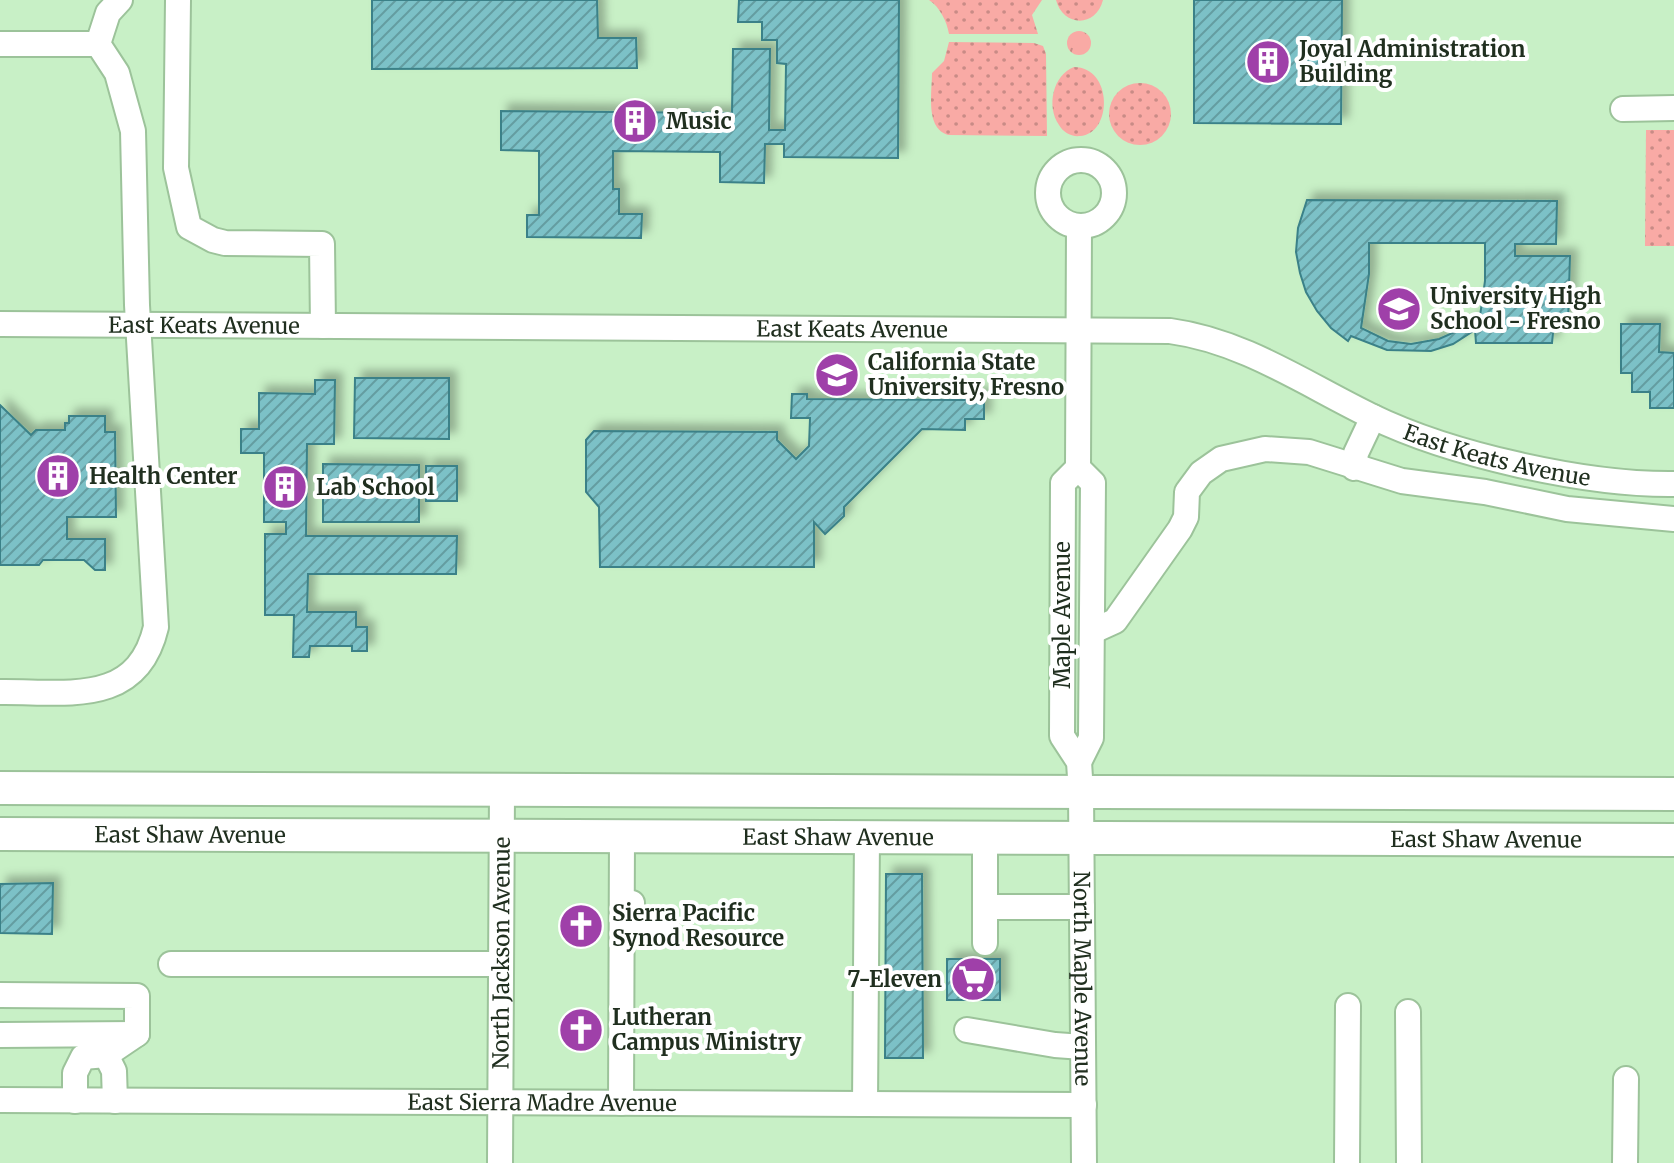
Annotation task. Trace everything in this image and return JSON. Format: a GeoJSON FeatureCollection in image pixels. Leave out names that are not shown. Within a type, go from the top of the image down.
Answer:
{"type":"FeatureCollection","features":[{"type":"Feature","properties":{"kind":"main road","name":"East Shaw Avenue"},"geometry":{"type":"LineString","coordinates":[[0,788],[502,790],[1080,777],[1674,794]]}},
{"type":"Feature","properties":{"kind":"main road","name":"East Shaw Avenue"},"geometry":{"type":"LineString","coordinates":[[0,834],[1674,840]]}},
{"type":"Feature","properties":{"kind":"street"},"geometry":{"type":"LineString","coordinates":[[98,44],[108,13],[120,0]]}},
{"type":"Feature","properties":{"kind":"street"},"geometry":{"type":"LineString","coordinates":[[178,0],[176,168],[189,227],[225,243],[322,244],[323,326]]}},
{"type":"Feature","properties":{"kind":"street"},"geometry":{"type":"LineString","coordinates":[[0,44],[98,44]]}},
{"type":"Feature","properties":{"kind":"street"},"geometry":{"type":"LineString","coordinates":[[0,692],[96,691],[113,686],[128,678],[146,658],[153,637],[156,617],[138,325],[133,131],[117,73],[98,44]]}},
{"type":"Feature","properties":{"kind":"street"},"geometry":{"type":"LineString","coordinates":[[1623,109],[1674,108]]}},
{"type":"Feature","properties":{"kind":"street","name":"Maple Avenue"},"geometry":{"type":"LineString","coordinates":[[1079,226],[1078,468],[1063,483],[1062,736],[1080,777]]}},
{"type":"Feature","properties":{"kind":"street","name":"East Keats Avenue"},"geometry":{"type":"LineString","coordinates":[[0,324],[1170,331],[1214,339],[1245,351],[1373,417],[1437,441],[1557,472],[1674,484]]}},
{"type":"Feature","properties":{"kind":"street"},"geometry":{"type":"LineString","coordinates":[[1354,468],[1356,453],[1373,417]]}},
{"type":"Feature","properties":{"kind":"street"},"geometry":{"type":"LineString","coordinates":[[1093,631],[1115,621],[1185,521],[1189,487],[1201,473],[1221,459],[1265,449],[1309,452],[1402,481],[1485,492],[1622,517],[1674,519]]}},
{"type":"Feature","properties":{"kind":"street","name":"Maple Avenue"},"geometry":{"type":"LineString","coordinates":[[1078,468],[1093,483],[1091,738],[1080,777]]}},
{"type":"Feature","properties":{"kind":"street","name":"North Maple Avenue"},"geometry":{"type":"LineString","coordinates":[[1080,777],[1084,1163]]}},
{"type":"Feature","properties":{"kind":"street","name":"North Jackson Avenue"},"geometry":{"type":"LineString","coordinates":[[500,1163],[502,790]]}},
{"type":"Feature","properties":{"kind":"street"},"geometry":{"type":"LineString","coordinates":[[627,836],[632,921],[638,931],[665,934]]}},
{"type":"Feature","properties":{"kind":"street"},"geometry":{"type":"LineString","coordinates":[[621,1103],[627,836]]}},
{"type":"Feature","properties":{"kind":"street"},"geometry":{"type":"LineString","coordinates":[[865,1104],[867,837]]}},
{"type":"Feature","properties":{"kind":"street"},"geometry":{"type":"LineString","coordinates":[[985,838],[985,943]]}},
{"type":"Feature","properties":{"kind":"street"},"geometry":{"type":"LineString","coordinates":[[985,907],[1082,907]]}},
{"type":"Feature","properties":{"kind":"street"},"geometry":{"type":"LineString","coordinates":[[171,964],[501,964]]}},
{"type":"Feature","properties":{"kind":"street"},"geometry":{"type":"LineString","coordinates":[[0,995],[137,996],[137,1034]]}},
{"type":"Feature","properties":{"kind":"street"},"geometry":{"type":"LineString","coordinates":[[1347,1163],[1348,1006]]}},
{"type":"Feature","properties":{"kind":"street"},"geometry":{"type":"LineString","coordinates":[[1408,1012],[1409,1163]]}},
{"type":"Feature","properties":{"kind":"street"},"geometry":{"type":"LineString","coordinates":[[967,1030],[1083,1047]]}},
{"type":"Feature","properties":{"kind":"street"},"geometry":{"type":"LineString","coordinates":[[0,1035],[137,1034]]}},
{"type":"Feature","properties":{"kind":"street"},"geometry":{"type":"LineString","coordinates":[[75,1101],[75,1073],[83,1057],[106,1055],[137,1034]]}},
{"type":"Feature","properties":{"kind":"street"},"geometry":{"type":"LineString","coordinates":[[106,1055],[114,1071],[115,1101]]}},
{"type":"Feature","properties":{"kind":"street"},"geometry":{"type":"LineString","coordinates":[[1625,1163],[1626,1079]]}},
{"type":"Feature","properties":{"kind":"street","name":"East Sierra Madre Avenue"},"geometry":{"type":"LineString","coordinates":[[0,1100],[1084,1105]]}},
{"type":"Feature","properties":{"kind":"green space"},"geometry":{"type":"Polygon","coordinates":[[[929,0],[1042,0],[1032,15],[1038,34],[949,34],[942,15],[929,0]]]}},
{"type":"Feature","properties":{"kind":"green space"},"geometry":{"type":"Polygon","coordinates":[[[1056,0],[1103,0],[1094,16],[1080,21],[1065,15],[1056,0]]]}},
{"type":"Feature","properties":{"kind":"green space"},"geometry":{"type":"Polygon","coordinates":[[[1079,31],[1088,34],[1091,43],[1088,52],[1079,55],[1070,52],[1067,43],[1070,34],[1079,31]]]}},
{"type":"Feature","properties":{"kind":"green space"},"geometry":{"type":"Polygon","coordinates":[[[949,42],[1034,43],[1043,46],[1046,54],[1047,136],[948,135],[941,131],[931,109],[932,73],[944,61],[949,42]]]}},
{"type":"Feature","properties":{"kind":"green space"},"geometry":{"type":"Polygon","coordinates":[[[1074,67],[1087,70],[1096,78],[1104,101],[1098,124],[1091,132],[1080,136],[1070,135],[1059,125],[1052,100],[1061,77],[1074,67]]]}},
{"type":"Feature","properties":{"kind":"green space"},"geometry":{"type":"Polygon","coordinates":[[[1140,83],[1162,92],[1171,114],[1162,136],[1140,145],[1118,136],[1109,114],[1118,92],[1140,83]]]}},
{"type":"Feature","properties":{"kind":"green space"},"geometry":{"type":"Polygon","coordinates":[[[1646,130],[1674,130],[1674,246],[1645,246],[1646,130]]]}},
{"type":"Feature","properties":{"kind":"building"},"geometry":{"type":"Polygon","coordinates":[[[372,0],[597,0],[598,38],[636,38],[637,68],[372,69],[372,0]]]}},
{"type":"Feature","properties":{"kind":"building","name":"Music"},"geometry":{"type":"Polygon","coordinates":[[[739,0],[899,0],[898,158],[784,157],[784,144],[765,144],[764,183],[720,182],[720,152],[613,151],[613,189],[619,189],[619,214],[642,214],[641,238],[527,237],[527,215],[539,215],[539,151],[501,150],[501,111],[732,113],[733,49],[770,49],[769,130],[785,130],[786,64],[777,63],[777,40],[762,40],[762,22],[738,22],[739,0]]]}},
{"type":"Feature","properties":{"kind":"building","name":"Joyal Administration Building"},"geometry":{"type":"Polygon","coordinates":[[[1194,0],[1342,0],[1341,124],[1194,123],[1194,0]]]}},
{"type":"Feature","properties":{"kind":"building"},"geometry":{"type":"Polygon","coordinates":[[[1307,200],[1557,201],[1556,244],[1515,244],[1515,256],[1570,256],[1568,322],[1554,323],[1552,343],[1476,343],[1475,330],[1453,344],[1431,351],[1387,350],[1351,336],[1348,341],[1331,328],[1306,292],[1296,252],[1298,228],[1307,200]],[[1369,243],[1369,274],[1361,328],[1388,341],[1411,344],[1439,339],[1464,328],[1480,316],[1485,281],[1485,243],[1369,243]]]}},
{"type":"Feature","properties":{"kind":"building"},"geometry":{"type":"Polygon","coordinates":[[[1621,324],[1660,324],[1659,352],[1674,353],[1674,408],[1650,408],[1650,392],[1632,392],[1632,373],[1621,373],[1621,324]]]}},
{"type":"Feature","properties":{"kind":"building"},"geometry":{"type":"Polygon","coordinates":[[[355,378],[449,378],[449,439],[354,438],[355,378]]]}},
{"type":"Feature","properties":{"kind":"building","name":"Lab School"},"geometry":{"type":"Polygon","coordinates":[[[315,380],[335,380],[334,444],[307,444],[306,536],[457,536],[456,574],[308,574],[307,612],[356,612],[356,627],[367,627],[367,651],[352,651],[352,646],[310,646],[309,657],[293,657],[294,615],[265,615],[265,534],[286,534],[286,522],[264,522],[264,453],[241,453],[241,429],[259,429],[259,393],[315,394],[315,380]]]}},
{"type":"Feature","properties":{"kind":"building"},"geometry":{"type":"Polygon","coordinates":[[[792,394],[807,394],[807,399],[970,400],[970,395],[984,395],[984,419],[965,419],[965,430],[922,429],[844,507],[844,516],[825,534],[814,522],[814,567],[600,567],[599,507],[586,492],[586,440],[594,431],[777,432],[777,440],[796,459],[809,446],[810,418],[791,418],[792,394]]]}},
{"type":"Feature","properties":{"kind":"building","name":"Health Center"},"geometry":{"type":"Polygon","coordinates":[[[0,405],[31,435],[36,430],[65,430],[69,416],[105,416],[105,432],[115,432],[116,517],[67,517],[67,539],[105,539],[105,570],[95,570],[84,560],[43,560],[39,565],[0,565],[0,405]]]}},
{"type":"Feature","properties":{"kind":"building"},"geometry":{"type":"Polygon","coordinates":[[[323,464],[419,465],[419,522],[323,522],[323,464]]]}},
{"type":"Feature","properties":{"kind":"building"},"geometry":{"type":"Polygon","coordinates":[[[426,466],[457,466],[457,501],[426,501],[426,466]]]}},
{"type":"Feature","properties":{"kind":"building"},"geometry":{"type":"Polygon","coordinates":[[[886,874],[922,874],[923,1058],[885,1058],[886,874]]]}},
{"type":"Feature","properties":{"kind":"building"},"geometry":{"type":"Polygon","coordinates":[[[53,883],[52,934],[0,933],[0,884],[53,883]]]}},
{"type":"Feature","properties":{"kind":"building","name":"7-Eleven"},"geometry":{"type":"Polygon","coordinates":[[[947,959],[1000,959],[1000,1000],[947,1000],[947,959]]]}},
{"type":"Feature","properties":{"kind":"place","name":"Joyal Administration Building"},"geometry":{"type":"Point","coordinates":[1268,62]}},
{"type":"Feature","properties":{"kind":"place","name":"Music"},"geometry":{"type":"Point","coordinates":[635,121]}},
{"type":"Feature","properties":{"kind":"place","name":"University High School - Fresno"},"geometry":{"type":"Point","coordinates":[1399,309]}},
{"type":"Feature","properties":{"kind":"place","name":"California State University, Fresno"},"geometry":{"type":"Point","coordinates":[837,375]}},
{"type":"Feature","properties":{"kind":"place","name":"Health Center"},"geometry":{"type":"Point","coordinates":[58,476]}},
{"type":"Feature","properties":{"kind":"place","name":"Lab School"},"geometry":{"type":"Point","coordinates":[285,487]}},
{"type":"Feature","properties":{"kind":"place","name":"Sierra Pacific Synod Resource"},"geometry":{"type":"Point","coordinates":[581,926]}},
{"type":"Feature","properties":{"kind":"place","name":"7-Eleven"},"geometry":{"type":"Point","coordinates":[973,979]}},
{"type":"Feature","properties":{"kind":"place","name":"Lutheran Campus Ministry"},"geometry":{"type":"Point","coordinates":[581,1030]}}]}
